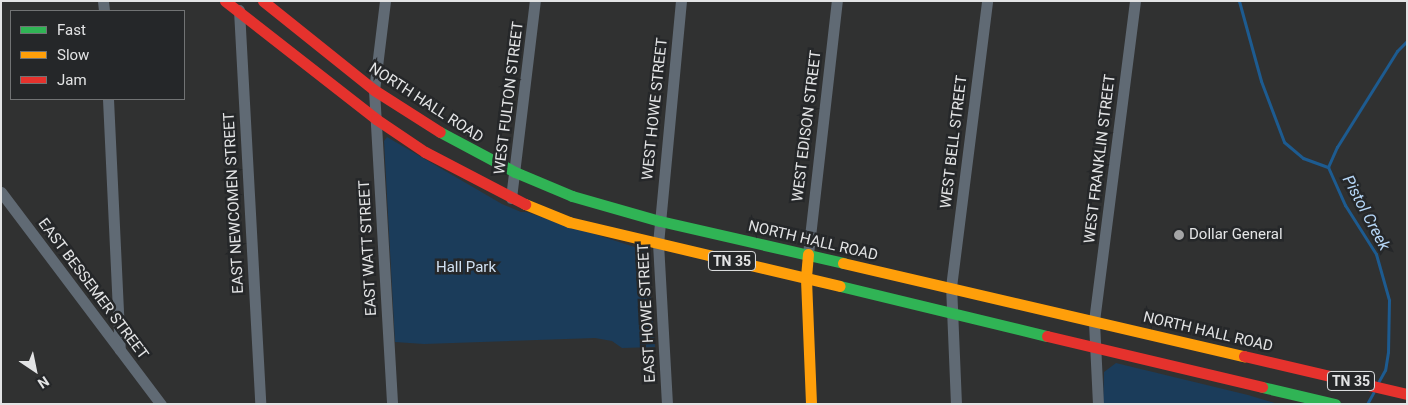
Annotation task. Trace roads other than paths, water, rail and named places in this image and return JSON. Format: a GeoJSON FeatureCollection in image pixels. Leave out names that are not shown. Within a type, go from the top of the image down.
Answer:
{"type":"FeatureCollection","features":[{"type":"Feature","properties":{"kind":"main road","name":"TN 35"},"geometry":{"type":"LineString","coordinates":[[225,1],[239,7],[376,119],[425,152],[511,198],[569,222],[806,280],[1335,404]]}},
{"type":"Feature","properties":{"kind":"main road","name":"NORTH HALL ROAD"},"geometry":{"type":"LineString","coordinates":[[263,1],[374,90],[448,138],[515,172],[572,196],[660,221],[1402,393]]}},
{"type":"Feature","properties":{"kind":"main road"},"geometry":{"type":"LineString","coordinates":[[808,254],[806,280],[811,404]]}},
{"type":"Feature","properties":{"kind":"street","name":"EAST WATT STREET"},"geometry":{"type":"LineString","coordinates":[[385,1],[374,90],[392,404]]}},
{"type":"Feature","properties":{"kind":"street","name":"WEST FULTON STREET"},"geometry":{"type":"LineString","coordinates":[[511,198],[535,1]]}},
{"type":"Feature","properties":{"kind":"street","name":"WEST HOWE STREET"},"geometry":{"type":"LineString","coordinates":[[660,221],[681,1]]}},
{"type":"Feature","properties":{"kind":"street","name":"WEST EDISON STREET"},"geometry":{"type":"LineString","coordinates":[[808,254],[837,1]]}},
{"type":"Feature","properties":{"kind":"street","name":"WEST BELL STREET"},"geometry":{"type":"LineString","coordinates":[[956,404],[951,287],[987,1]]}},
{"type":"Feature","properties":{"kind":"street","name":"WEST FRANKLIN STREET"},"geometry":{"type":"LineString","coordinates":[[1098,404],[1094,321],[1135,1]]}},
{"type":"Feature","properties":{"kind":"street","name":"EAST NEWCOMEN STREET"},"geometry":{"type":"LineString","coordinates":[[239,7],[260,404]]}},
{"type":"Feature","properties":{"kind":"street"},"geometry":{"type":"LineString","coordinates":[[108,100],[120,350]]}},
{"type":"Feature","properties":{"kind":"street","name":"EAST BESSEMER STREET"},"geometry":{"type":"LineString","coordinates":[[1,192],[160,404]]}},
{"type":"Feature","properties":{"kind":"street","name":"EAST HOWE STREET"},"geometry":{"type":"LineString","coordinates":[[660,221],[658,244],[667,404]]}},
{"type":"Feature","properties":{"kind":"waterway","name":"Pistol Creek"},"geometry":{"type":"LineString","coordinates":[[1239,1],[1261,81],[1284,142],[1303,158],[1328,167],[1345,205],[1376,254],[1389,300],[1388,352],[1385,370],[1379,381]]}},
{"type":"Feature","properties":{"kind":"waterway"},"geometry":{"type":"LineString","coordinates":[[1328,167],[1337,147],[1397,51],[1407,41]]}},
{"type":"Feature","properties":{"kind":"waterway","name":"Pistol Creek"},"geometry":{"type":"LineString","coordinates":[[1367,404],[1373,393]]}},
{"type":"Feature","properties":{"kind":"place","name":"Dollar General"},"geometry":{"type":"Point","coordinates":[1179,235]}},
{"type":"Feature","properties":{"kind":"park label","name":"Hall Park"},"geometry":{"type":"Point","coordinates":[466,268]}}]}
